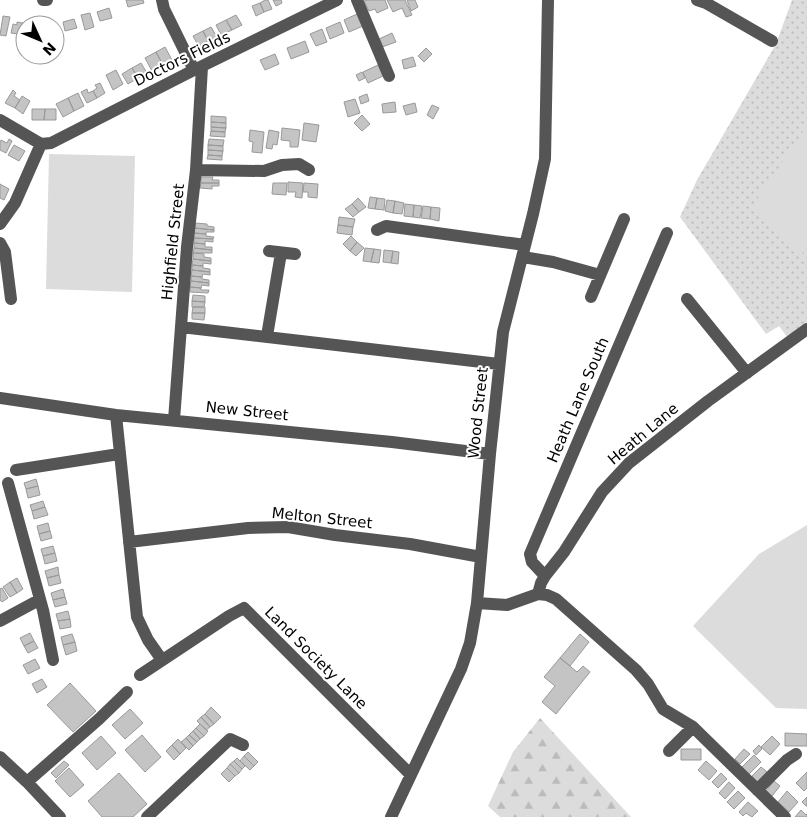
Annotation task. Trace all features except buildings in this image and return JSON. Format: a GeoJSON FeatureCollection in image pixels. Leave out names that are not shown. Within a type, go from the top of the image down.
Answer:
{"type":"FeatureCollection","features":[{"type":"Feature","properties":{"kind":"street"},"geometry":{"type":"LineString","coordinates":[[162,0],[164,9],[198,68]]}},
{"type":"Feature","properties":{"kind":"street","name":"Doctors Fields"},"geometry":{"type":"LineString","coordinates":[[41,144],[51,143],[337,0]]}},
{"type":"Feature","properties":{"kind":"street"},"geometry":{"type":"LineString","coordinates":[[357,0],[389,76]]}},
{"type":"Feature","properties":{"kind":"street","name":"Wood Street"},"geometry":{"type":"LineString","coordinates":[[391,817],[461,669],[470,643],[478,603],[490,454],[503,332],[546,159],[548,0]]}},
{"type":"Feature","properties":{"kind":"street"},"geometry":{"type":"LineString","coordinates":[[697,0],[706,3],[772,41]]}},
{"type":"Feature","properties":{"kind":"street","name":"Highfield Street"},"geometry":{"type":"LineString","coordinates":[[174,420],[187,247],[196,170],[198,68]]}},
{"type":"Feature","properties":{"kind":"street"},"geometry":{"type":"LineString","coordinates":[[0,120],[41,144],[15,203],[0,224]]}},
{"type":"Feature","properties":{"kind":"street"},"geometry":{"type":"LineString","coordinates":[[196,170],[264,170],[282,165],[299,164],[309,170]]}},
{"type":"Feature","properties":{"kind":"street"},"geometry":{"type":"LineString","coordinates":[[591,297],[624,219]]}},
{"type":"Feature","properties":{"kind":"street"},"geometry":{"type":"LineString","coordinates":[[377,230],[386,226],[524,251],[553,262],[600,275]]}},
{"type":"Feature","properties":{"kind":"street","name":"Heath Lane South"},"geometry":{"type":"LineString","coordinates":[[545,576],[532,562],[530,554],[667,233]]}},
{"type":"Feature","properties":{"kind":"street"},"geometry":{"type":"LineString","coordinates":[[0,243],[5,252],[11,298]]}},
{"type":"Feature","properties":{"kind":"street"},"geometry":{"type":"LineString","coordinates":[[268,336],[275,252],[295,254]]}},
{"type":"Feature","properties":{"kind":"street"},"geometry":{"type":"LineString","coordinates":[[687,299],[747,373]]}},
{"type":"Feature","properties":{"kind":"street"},"geometry":{"type":"LineString","coordinates":[[181,327],[499,364]]}},
{"type":"Feature","properties":{"kind":"street","name":"Heath Lane"},"geometry":{"type":"LineString","coordinates":[[538,594],[545,576],[564,552],[602,492],[630,463],[708,401],[807,329]]}},
{"type":"Feature","properties":{"kind":"street","name":"New Street"},"geometry":{"type":"LineString","coordinates":[[0,398],[116,415],[490,454]]}},
{"type":"Feature","properties":{"kind":"street"},"geometry":{"type":"LineString","coordinates":[[116,415],[137,617],[148,640],[162,660]]}},
{"type":"Feature","properties":{"kind":"street"},"geometry":{"type":"LineString","coordinates":[[16,470],[119,454]]}},
{"type":"Feature","properties":{"kind":"street"},"geometry":{"type":"LineString","coordinates":[[8,483],[53,660]]}},
{"type":"Feature","properties":{"kind":"street","name":"Melton Street"},"geometry":{"type":"LineString","coordinates":[[129,542],[248,528],[288,527],[410,544],[481,557]]}},
{"type":"Feature","properties":{"kind":"street"},"geometry":{"type":"LineString","coordinates":[[478,603],[507,605],[538,594],[553,597],[636,670],[648,684],[663,709],[693,726],[785,817]]}},
{"type":"Feature","properties":{"kind":"street"},"geometry":{"type":"LineString","coordinates":[[0,621],[39,600]]}},
{"type":"Feature","properties":{"kind":"street","name":"Land Society Lane"},"geometry":{"type":"LineString","coordinates":[[140,675],[244,608],[411,775]]}},
{"type":"Feature","properties":{"kind":"street"},"geometry":{"type":"LineString","coordinates":[[28,782],[127,692]]}},
{"type":"Feature","properties":{"kind":"street"},"geometry":{"type":"LineString","coordinates":[[669,751],[693,726]]}},
{"type":"Feature","properties":{"kind":"street"},"geometry":{"type":"LineString","coordinates":[[147,817],[230,739],[242,745]]}},
{"type":"Feature","properties":{"kind":"street"},"geometry":{"type":"LineString","coordinates":[[756,790],[786,760],[796,754]]}},
{"type":"Feature","properties":{"kind":"street"},"geometry":{"type":"LineString","coordinates":[[0,757],[28,782],[60,817]]}},
{"type":"Feature","properties":{"kind":"green space"},"geometry":{"type":"Polygon","coordinates":[[[792,0],[807,0],[807,322],[788,338],[779,326],[766,334],[680,217],[697,180],[776,44],[792,0]]]}},
{"type":"Feature","properties":{"kind":"green space"},"geometry":{"type":"Polygon","coordinates":[[[807,126],[807,247],[801,255],[751,208],[807,126]]]}},
{"type":"Feature","properties":{"kind":"green space"},"geometry":{"type":"Polygon","coordinates":[[[49,154],[135,156],[132,292],[46,289],[49,154]]]}},
{"type":"Feature","properties":{"kind":"green space"},"geometry":{"type":"Polygon","coordinates":[[[807,525],[807,709],[776,708],[693,626],[759,554],[807,525]]]}},
{"type":"Feature","properties":{"kind":"green space"},"geometry":{"type":"Polygon","coordinates":[[[540,718],[631,817],[500,817],[488,806],[513,752],[540,718]]]}}]}
